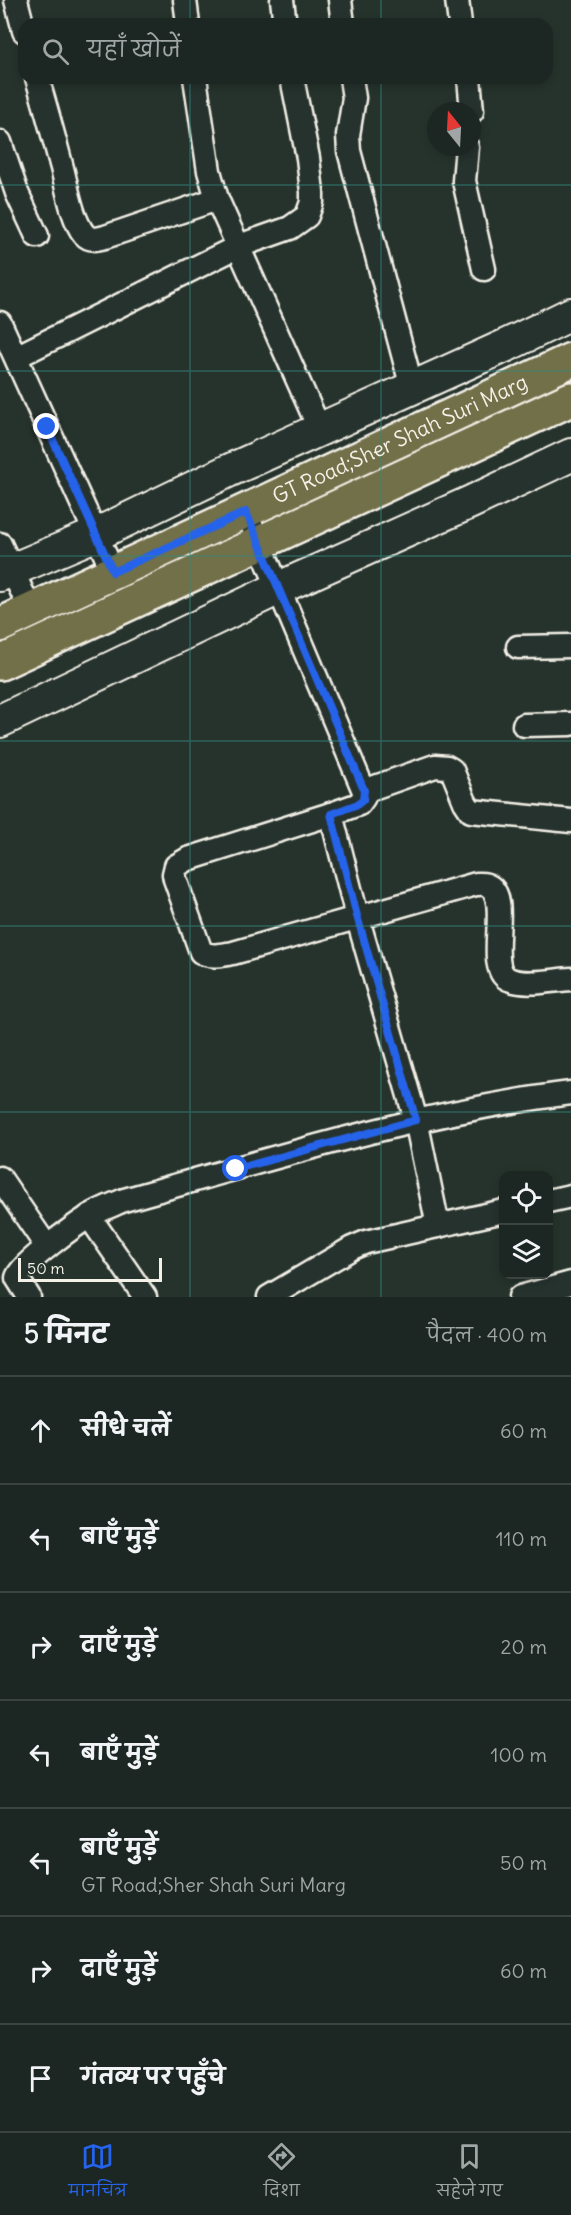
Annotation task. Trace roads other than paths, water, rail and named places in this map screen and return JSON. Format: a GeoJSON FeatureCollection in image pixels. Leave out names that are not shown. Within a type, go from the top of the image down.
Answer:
{"type":"FeatureCollection","features":[{"type":"Feature","properties":{"kind":"main road"},"geometry":{"type":"LineString","coordinates":[[4,563],[97,534],[571,314]]}},
{"type":"Feature","properties":{"kind":"main road","name":"GT Road;Sher Shah Suri Marg"},"geometry":{"type":"LineString","coordinates":[[0,625],[571,360]]}},
{"type":"Feature","properties":{"kind":"main road","name":"GT Road;Sher Shah Suri Marg"},"geometry":{"type":"LineString","coordinates":[[0,663],[571,399]]}},
{"type":"Feature","properties":{"kind":"main road"},"geometry":{"type":"LineString","coordinates":[[0,722],[279,588],[571,455]]}},
{"type":"Feature","properties":{"kind":"street"},"geometry":{"type":"LineString","coordinates":[[16,0],[21,18]]}},
{"type":"Feature","properties":{"kind":"street"},"geometry":{"type":"LineString","coordinates":[[185,0],[187,18]]}},
{"type":"Feature","properties":{"kind":"street"},"geometry":{"type":"LineString","coordinates":[[282,0],[284,18]]}},
{"type":"Feature","properties":{"kind":"street"},"geometry":{"type":"LineString","coordinates":[[340,0],[342,18]]}},
{"type":"Feature","properties":{"kind":"street"},"geometry":{"type":"LineString","coordinates":[[457,0],[459,18]]}},
{"type":"Feature","properties":{"kind":"street"},"geometry":{"type":"LineString","coordinates":[[39,84],[69,197],[78,224],[89,238],[105,237],[217,199]]}},
{"type":"Feature","properties":{"kind":"street"},"geometry":{"type":"LineString","coordinates":[[196,84],[209,171],[217,199],[320,430]]}},
{"type":"Feature","properties":{"kind":"street"},"geometry":{"type":"LineString","coordinates":[[16,357],[239,246],[298,223],[307,216],[312,202],[308,158],[293,84]]}},
{"type":"Feature","properties":{"kind":"street"},"geometry":{"type":"LineString","coordinates":[[352,84],[354,98],[348,135],[349,152],[412,388]]}},
{"type":"Feature","properties":{"kind":"street"},"geometry":{"type":"LineString","coordinates":[[470,84],[471,102]]}},
{"type":"Feature","properties":{"kind":"street"},"geometry":{"type":"LineString","coordinates":[[0,142],[8,197],[37,236]]}},
{"type":"Feature","properties":{"kind":"street"},"geometry":{"type":"LineString","coordinates":[[465,156],[464,181],[484,269]]}},
{"type":"Feature","properties":{"kind":"street"},"geometry":{"type":"LineString","coordinates":[[0,323],[113,572]]}},
{"type":"Feature","properties":{"kind":"street"},"geometry":{"type":"LineString","coordinates":[[246,512],[364,790],[363,800],[331,814],[188,859],[176,866],[174,874],[201,952],[208,956],[233,953],[357,916],[476,884],[486,884],[496,895],[499,909],[498,958],[506,977],[509,980],[525,981],[571,979]]}},
{"type":"Feature","properties":{"kind":"street"},"geometry":{"type":"LineString","coordinates":[[4,563],[31,610]]}},
{"type":"Feature","properties":{"kind":"street"},"geometry":{"type":"LineString","coordinates":[[518,647],[571,646]]}},
{"type":"Feature","properties":{"kind":"street"},"geometry":{"type":"LineString","coordinates":[[524,724],[571,724]]}},
{"type":"Feature","properties":{"kind":"street"},"geometry":{"type":"LineString","coordinates":[[364,790],[435,766],[447,766],[452,770],[471,811],[571,821]]}},
{"type":"Feature","properties":{"kind":"street"},"geometry":{"type":"LineString","coordinates":[[331,814],[357,916],[416,1120],[438,1226]]}},
{"type":"Feature","properties":{"kind":"street"},"geometry":{"type":"LineString","coordinates":[[28,1297],[18,1282],[17,1274],[47,1246],[90,1216],[124,1200],[416,1120],[509,1101],[571,1093]]}},
{"type":"Feature","properties":{"kind":"street"},"geometry":{"type":"LineString","coordinates":[[2,1185],[47,1246]]}},
{"type":"Feature","properties":{"kind":"street"},"geometry":{"type":"LineString","coordinates":[[553,1200],[571,1196]]}},
{"type":"Feature","properties":{"kind":"street"},"geometry":{"type":"LineString","coordinates":[[269,1297],[352,1248],[382,1237],[499,1212]]}},
{"type":"Feature","properties":{"kind":"street"},"geometry":{"type":"LineString","coordinates":[[90,1216],[145,1297]]}},
{"type":"Feature","properties":{"kind":"street"},"geometry":{"type":"LineString","coordinates":[[520,1297],[571,1283]]}}]}
